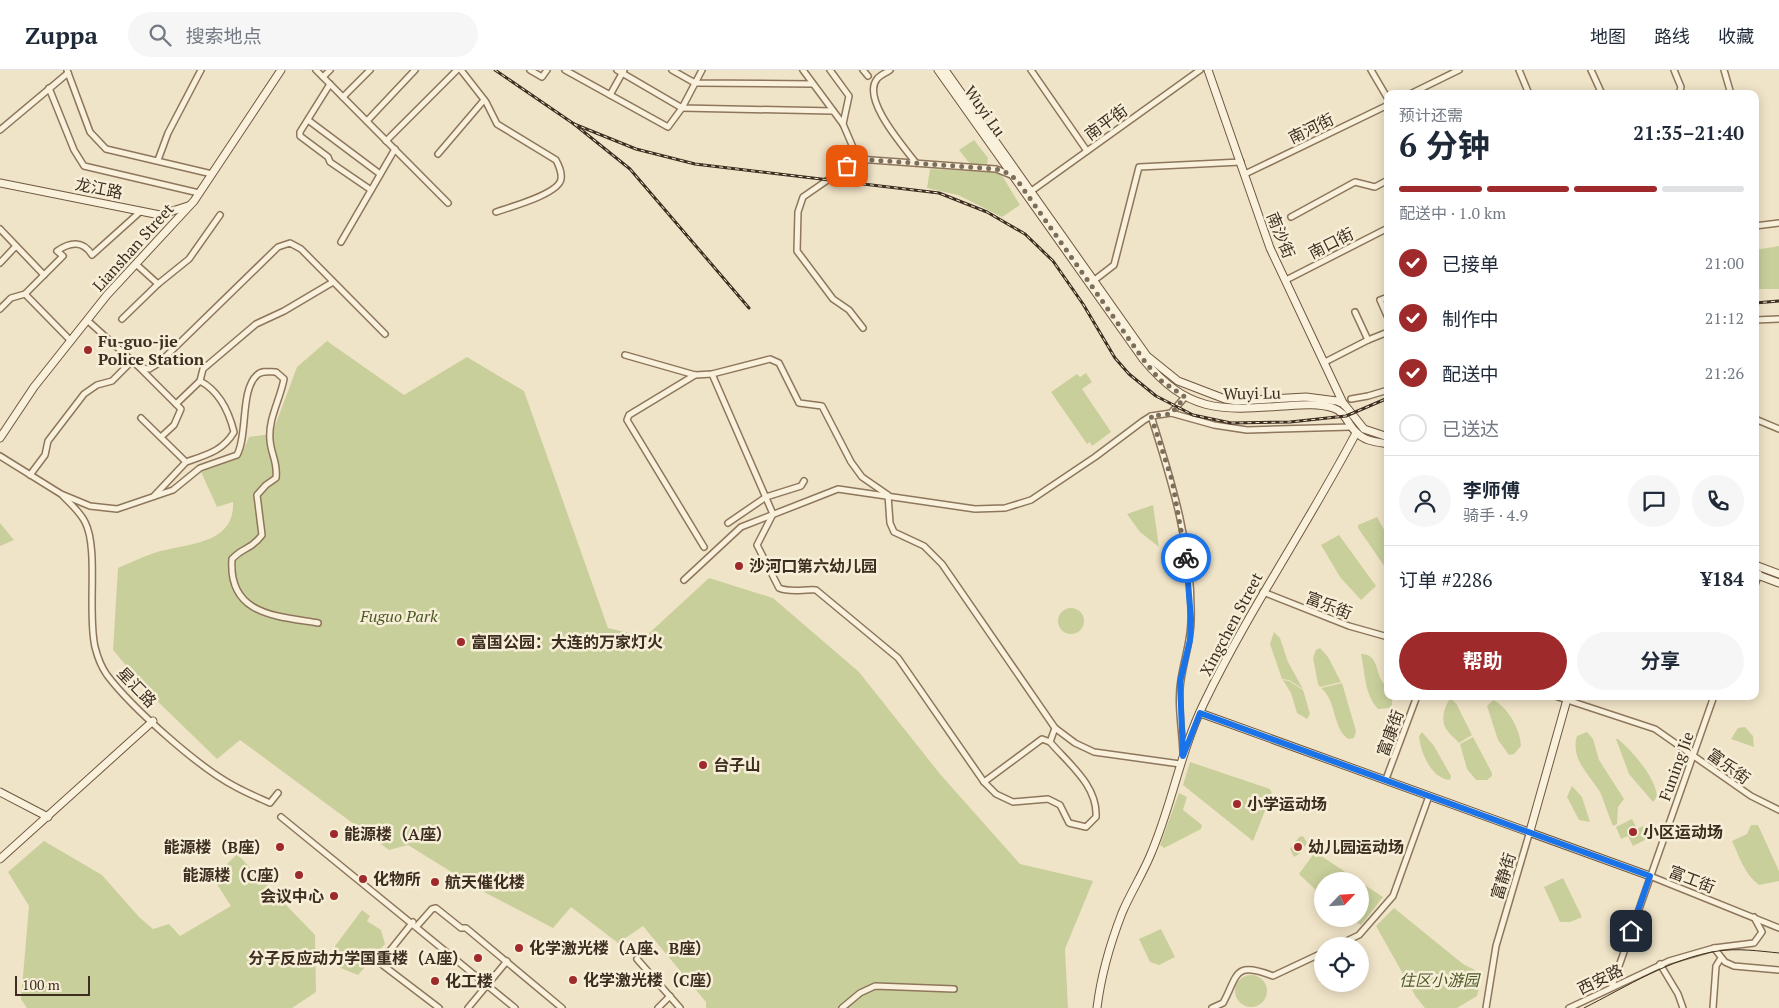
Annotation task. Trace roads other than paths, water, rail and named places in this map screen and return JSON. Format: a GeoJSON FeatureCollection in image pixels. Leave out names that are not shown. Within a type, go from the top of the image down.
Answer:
{"type":"FeatureCollection","features":[{"type":"Feature","properties":{"kind":"street"},"geometry":{"type":"LineString","coordinates":[[158,160],[168,133],[201,70]]}},
{"type":"Feature","properties":{"kind":"street","name":"Lianshan Street"},"geometry":{"type":"LineString","coordinates":[[0,438],[34,388],[107,295],[191,205],[281,70]]}},
{"type":"Feature","properties":{"kind":"street"},"geometry":{"type":"LineString","coordinates":[[316,70],[448,203]]}},
{"type":"Feature","properties":{"kind":"street"},"geometry":{"type":"LineString","coordinates":[[323,77],[330,70]]}},
{"type":"Feature","properties":{"kind":"street"},"geometry":{"type":"LineString","coordinates":[[344,98],[370,70]]}},
{"type":"Feature","properties":{"kind":"street"},"geometry":{"type":"LineString","coordinates":[[367,121],[415,70]]}},
{"type":"Feature","properties":{"kind":"street"},"geometry":{"type":"LineString","coordinates":[[386,140],[456,70]]}},
{"type":"Feature","properties":{"kind":"street"},"geometry":{"type":"LineString","coordinates":[[461,70],[484,100],[497,124],[556,160],[560,168],[561,180],[556,188],[549,193],[496,212]]}},
{"type":"Feature","properties":{"kind":"street"},"geometry":{"type":"LineString","coordinates":[[530,70],[542,77],[546,70]]}},
{"type":"Feature","properties":{"kind":"street"},"geometry":{"type":"LineString","coordinates":[[565,70],[668,127],[682,108],[702,70]]}},
{"type":"Feature","properties":{"kind":"street"},"geometry":{"type":"LineString","coordinates":[[672,70],[695,83],[813,84]]}},
{"type":"Feature","properties":{"kind":"street"},"geometry":{"type":"LineString","coordinates":[[803,70],[842,124],[858,159]]}},
{"type":"Feature","properties":{"kind":"street"},"geometry":{"type":"LineString","coordinates":[[830,70],[849,96],[842,124]]}},
{"type":"Feature","properties":{"kind":"street"},"geometry":{"type":"LineString","coordinates":[[863,70],[868,76]]}},
{"type":"Feature","properties":{"kind":"street"},"geometry":{"type":"LineString","coordinates":[[890,70],[877,79],[873,89],[874,101],[916,163]]}},
{"type":"Feature","properties":{"kind":"street","name":"Wuyi Lu"},"geometry":{"type":"LineString","coordinates":[[938,70],[1017,180],[1029,193]]}},
{"type":"Feature","properties":{"kind":"street","name":"Wuyi Lu"},"geometry":{"type":"LineString","coordinates":[[945,70],[1160,380],[1185,397],[1203,405],[1233,409],[1304,405],[1329,407],[1341,411],[1346,416]]}},
{"type":"Feature","properties":{"kind":"street"},"geometry":{"type":"LineString","coordinates":[[1030,70],[1087,151]]}},
{"type":"Feature","properties":{"kind":"street","name":"南平街"},"geometry":{"type":"LineString","coordinates":[[1029,193],[1200,70]]}},
{"type":"Feature","properties":{"kind":"street","name":"南沙街"},"geometry":{"type":"LineString","coordinates":[[1208,70],[1246,174],[1261,226],[1344,404]]}},
{"type":"Feature","properties":{"kind":"street"},"geometry":{"type":"LineString","coordinates":[[1371,70],[1384,92]]}},
{"type":"Feature","properties":{"kind":"street"},"geometry":{"type":"LineString","coordinates":[[1421,90],[1459,70]]}},
{"type":"Feature","properties":{"kind":"street"},"geometry":{"type":"LineString","coordinates":[[1519,70],[1527,90]]}},
{"type":"Feature","properties":{"kind":"street"},"geometry":{"type":"LineString","coordinates":[[1591,70],[1600,90]]}},
{"type":"Feature","properties":{"kind":"street"},"geometry":{"type":"LineString","coordinates":[[1674,70],[1682,87],[1681,90]]}},
{"type":"Feature","properties":{"kind":"street"},"geometry":{"type":"LineString","coordinates":[[1724,70],[1730,90]]}},
{"type":"Feature","properties":{"kind":"street"},"geometry":{"type":"LineString","coordinates":[[610,95],[621,71],[682,108],[833,111]]}},
{"type":"Feature","properties":{"kind":"street"},"geometry":{"type":"LineString","coordinates":[[0,130],[67,72],[90,132],[97,142],[106,149],[212,174]]}},
{"type":"Feature","properties":{"kind":"street"},"geometry":{"type":"LineString","coordinates":[[330,84],[300,136],[328,158],[330,162],[371,190]]}},
{"type":"Feature","properties":{"kind":"street"},"geometry":{"type":"LineString","coordinates":[[50,88],[74,150],[84,166],[199,193]]}},
{"type":"Feature","properties":{"kind":"street"},"geometry":{"type":"LineString","coordinates":[[438,154],[484,100]]}},
{"type":"Feature","properties":{"kind":"street","name":"南河街"},"geometry":{"type":"LineString","coordinates":[[1246,174],[1384,107]]}},
{"type":"Feature","properties":{"kind":"street"},"geometry":{"type":"LineString","coordinates":[[308,120],[380,174]]}},
{"type":"Feature","properties":{"kind":"street"},"geometry":{"type":"LineString","coordinates":[[341,242],[395,149]]}},
{"type":"Feature","properties":{"kind":"street"},"geometry":{"type":"LineString","coordinates":[[863,328],[849,310],[833,299],[797,251],[798,212],[803,197],[858,159],[996,169],[1007,173],[1017,180]]}},
{"type":"Feature","properties":{"kind":"street"},"geometry":{"type":"LineString","coordinates":[[1092,282],[1114,265],[1139,167],[1241,162]]}},
{"type":"Feature","properties":{"kind":"street"},"geometry":{"type":"LineString","coordinates":[[1292,218],[1355,182],[1375,187],[1384,182]]}},
{"type":"Feature","properties":{"kind":"street","name":"龙江路"},"geometry":{"type":"LineString","coordinates":[[0,183],[160,215],[176,212],[191,205]]}},
{"type":"Feature","properties":{"kind":"street"},"geometry":{"type":"LineString","coordinates":[[0,309],[11,298],[25,294],[63,256],[57,251],[64,246],[84,245],[92,255],[141,211]]}},
{"type":"Feature","properties":{"kind":"street"},"geometry":{"type":"LineString","coordinates":[[160,215],[163,219],[165,233]]}},
{"type":"Feature","properties":{"kind":"street"},"geometry":{"type":"LineString","coordinates":[[122,319],[158,284],[188,259],[220,215]]}},
{"type":"Feature","properties":{"kind":"street"},"geometry":{"type":"LineString","coordinates":[[1759,226],[1779,223]]}},
{"type":"Feature","properties":{"kind":"street"},"geometry":{"type":"LineString","coordinates":[[0,229],[44,275]]}},
{"type":"Feature","properties":{"kind":"street","name":"南口街"},"geometry":{"type":"LineString","coordinates":[[1286,280],[1384,230]]}},
{"type":"Feature","properties":{"kind":"street"},"geometry":{"type":"LineString","coordinates":[[140,368],[149,369],[159,363],[278,247],[290,243],[302,249],[385,334]]}},
{"type":"Feature","properties":{"kind":"street"},"geometry":{"type":"LineString","coordinates":[[0,263],[16,246]]}},
{"type":"Feature","properties":{"kind":"street"},"geometry":{"type":"LineString","coordinates":[[137,265],[158,284]]}},
{"type":"Feature","properties":{"kind":"street"},"geometry":{"type":"LineString","coordinates":[[176,404],[200,381],[203,369],[229,349],[256,324],[284,311],[333,282]]}},
{"type":"Feature","properties":{"kind":"street","name":"Wuyi Lu"},"geometry":{"type":"LineString","coordinates":[[1092,282],[1147,356],[1178,381],[1212,395],[1237,401],[1306,397],[1331,399],[1344,404]]}},
{"type":"Feature","properties":{"kind":"street"},"geometry":{"type":"LineString","coordinates":[[25,294],[71,341]]}},
{"type":"Feature","properties":{"kind":"street"},"geometry":{"type":"LineString","coordinates":[[1384,298],[1380,300],[1384,309]]}},
{"type":"Feature","properties":{"kind":"street"},"geometry":{"type":"LineString","coordinates":[[1355,312],[1368,340]]}},
{"type":"Feature","properties":{"kind":"street"},"geometry":{"type":"LineString","coordinates":[[87,320],[132,360],[181,409],[174,425],[162,437]]}},
{"type":"Feature","properties":{"kind":"street"},"geometry":{"type":"LineString","coordinates":[[1759,320],[1779,320]]}},
{"type":"Feature","properties":{"kind":"street"},"geometry":{"type":"LineString","coordinates":[[1325,362],[1384,334]]}},
{"type":"Feature","properties":{"kind":"street"},"geometry":{"type":"LineString","coordinates":[[625,356],[695,375],[712,374],[770,359],[779,363],[799,403],[822,406],[851,462],[862,476],[888,495],[890,523],[894,532],[924,546],[942,564],[1055,728],[1075,743],[1094,752],[1180,764]]}},
{"type":"Feature","properties":{"kind":"street"},"geometry":{"type":"LineString","coordinates":[[30,475],[45,456],[48,441],[84,394],[98,385],[112,381],[132,360]]}},
{"type":"Feature","properties":{"kind":"street"},"geometry":{"type":"LineString","coordinates":[[0,456],[61,494],[90,506],[117,510],[173,490],[200,468],[237,455],[241,447],[247,397],[256,375],[263,371],[276,372],[284,379],[282,392],[271,420],[270,441],[278,466],[276,478],[257,495],[262,535],[253,547],[240,551],[232,559],[233,585],[240,597],[262,613],[318,623]]}},
{"type":"Feature","properties":{"kind":"street"},"geometry":{"type":"LineString","coordinates":[[712,374],[773,514],[757,545],[779,588],[785,591],[802,588],[816,590],[898,658],[984,782],[996,794],[1013,802],[1048,799],[1060,805],[1069,823],[1086,827],[1096,817],[1097,806],[1090,789],[1050,742],[1042,739],[984,782]]}},
{"type":"Feature","properties":{"kind":"street"},"geometry":{"type":"LineString","coordinates":[[695,375],[629,415],[627,420],[704,547]]}},
{"type":"Feature","properties":{"kind":"street"},"geometry":{"type":"LineString","coordinates":[[152,498],[186,462],[220,449],[234,432],[232,420],[220,397],[208,385],[200,381]]}},
{"type":"Feature","properties":{"kind":"street"},"geometry":{"type":"LineString","coordinates":[[1351,399],[1384,391]]}},
{"type":"Feature","properties":{"kind":"street"},"geometry":{"type":"LineString","coordinates":[[1171,414],[1185,397]]}},
{"type":"Feature","properties":{"kind":"street"},"geometry":{"type":"LineString","coordinates":[[1344,404],[1346,416],[1353,430],[1369,440],[1384,443]]}},
{"type":"Feature","properties":{"kind":"street"},"geometry":{"type":"LineString","coordinates":[[1344,404],[1364,429],[1384,436]]}},
{"type":"Feature","properties":{"kind":"street"},"geometry":{"type":"LineString","coordinates":[[684,580],[741,527],[838,488],[975,509],[1008,507],[1031,500],[1096,457],[1151,416],[1171,414],[1214,425],[1247,430],[1353,430]]}},
{"type":"Feature","properties":{"kind":"street"},"geometry":{"type":"LineString","coordinates":[[1151,416],[1172,480],[1179,512],[1190,590],[1190,640],[1180,682],[1183,756]]}},
{"type":"Feature","properties":{"kind":"street"},"geometry":{"type":"LineString","coordinates":[[141,418],[186,462]]}},
{"type":"Feature","properties":{"kind":"street"},"geometry":{"type":"LineString","coordinates":[[1759,421],[1779,429]]}},
{"type":"Feature","properties":{"kind":"street","name":"Xingchen Street"},"geometry":{"type":"LineString","coordinates":[[1097,1008],[1101,977],[1122,913],[1150,856],[1168,809],[1180,764],[1200,713],[1263,592],[1353,430]]}},
{"type":"Feature","properties":{"kind":"street"},"geometry":{"type":"LineString","coordinates":[[728,523],[766,497],[801,486],[804,481]]}},
{"type":"Feature","properties":{"kind":"street","name":"星汇路"},"geometry":{"type":"LineString","coordinates":[[61,494],[78,511],[86,523],[90,538],[91,624],[96,649],[106,673],[152,721],[206,768],[235,787],[270,803],[278,793]]}},
{"type":"Feature","properties":{"kind":"street"},"geometry":{"type":"LineString","coordinates":[[1759,566],[1779,574]]}},
{"type":"Feature","properties":{"kind":"street"},"geometry":{"type":"LineString","coordinates":[[1759,576],[1779,583]]}},
{"type":"Feature","properties":{"kind":"street","name":"富乐街"},"geometry":{"type":"LineString","coordinates":[[1263,592],[1349,626],[1384,636]]}},
{"type":"Feature","properties":{"kind":"street","name":"富康街"},"geometry":{"type":"LineString","coordinates":[[1386,780],[1416,700]]}},
{"type":"Feature","properties":{"kind":"street","name":"富静街"},"geometry":{"type":"LineString","coordinates":[[1486,1008],[1496,946],[1567,700]]}},
{"type":"Feature","properties":{"kind":"street","name":"富乐街"},"geometry":{"type":"LineString","coordinates":[[1574,700],[1655,729],[1751,796],[1779,810]]}},
{"type":"Feature","properties":{"kind":"street","name":"Funing Jie"},"geometry":{"type":"LineString","coordinates":[[1612,986],[1713,700]]}},
{"type":"Feature","properties":{"kind":"street","name":"富工街"},"geometry":{"type":"LineString","coordinates":[[1200,713],[1530,831],[1650,876],[1779,928]]}},
{"type":"Feature","properties":{"kind":"street"},"geometry":{"type":"LineString","coordinates":[[0,859],[152,721]]}},
{"type":"Feature","properties":{"kind":"street"},"geometry":{"type":"LineString","coordinates":[[1050,742],[1055,728]]}},
{"type":"Feature","properties":{"kind":"street"},"geometry":{"type":"LineString","coordinates":[[0,792],[48,817]]}},
{"type":"Feature","properties":{"kind":"street"},"geometry":{"type":"LineString","coordinates":[[1355,937],[1359,935],[1393,896],[1429,796]]}},
{"type":"Feature","properties":{"kind":"street"},"geometry":{"type":"LineString","coordinates":[[281,817],[415,924],[515,1008]]}},
{"type":"Feature","properties":{"kind":"street"},"geometry":{"type":"LineString","coordinates":[[437,1008],[380,963],[415,924],[432,909],[436,908],[461,928],[466,928],[562,1008]]}},
{"type":"Feature","properties":{"kind":"street","name":"西安路"},"geometry":{"type":"LineString","coordinates":[[1568,1008],[1660,964],[1714,948],[1749,945],[1758,941],[1762,932],[1754,917]]}},
{"type":"Feature","properties":{"kind":"street"},"geometry":{"type":"LineString","coordinates":[[1714,948],[1718,951],[1721,958],[1734,966],[1779,970]]}},
{"type":"Feature","properties":{"kind":"street"},"geometry":{"type":"LineString","coordinates":[[1212,1008],[1223,1003],[1236,975],[1244,970],[1260,971],[1273,976],[1314,957]]}},
{"type":"Feature","properties":{"kind":"street"},"geometry":{"type":"LineString","coordinates":[[1713,1008],[1716,966],[1721,958]]}},
{"type":"Feature","properties":{"kind":"street"},"geometry":{"type":"LineString","coordinates":[[637,959],[680,1008]]}},
{"type":"Feature","properties":{"kind":"street"},"geometry":{"type":"LineString","coordinates":[[468,1008],[507,961]]}},
{"type":"Feature","properties":{"kind":"street"},"geometry":{"type":"LineString","coordinates":[[1660,964],[1678,994],[1683,1008]]}},
{"type":"Feature","properties":{"kind":"street"},"geometry":{"type":"LineString","coordinates":[[842,1008],[860,993],[876,986],[954,989]]}},
{"type":"Feature","properties":{"kind":"street"},"geometry":{"type":"LineString","coordinates":[[658,1008],[670,996]]}},
{"type":"Feature","properties":{"kind":"tram line"},"geometry":{"type":"LineString","coordinates":[[1584,1008],[1649,974],[1700,955],[1733,950],[1779,953]]}},
{"type":"Feature","properties":{"kind":"railway"},"geometry":{"type":"LineString","coordinates":[[495,70],[574,124],[630,169],[749,308]]}},
{"type":"Feature","properties":{"kind":"railway"},"geometry":{"type":"LineString","coordinates":[[574,124],[636,149],[695,164],[939,193],[987,212],[1025,234],[1053,261],[1083,304],[1115,358],[1129,374],[1156,396],[1193,415],[1231,423],[1290,422],[1346,416],[1384,400]]}},
{"type":"Feature","properties":{"kind":"railway"},"geometry":{"type":"LineString","coordinates":[[1759,303],[1779,301]]}},
{"type":"Feature","properties":{"kind":"place","name":"Fu-guo-jie Police Station"},"geometry":{"type":"Point","coordinates":[88,350]}},
{"type":"Feature","properties":{"kind":"place","name":"沙河口第六幼儿园"},"geometry":{"type":"Point","coordinates":[739,566]}},
{"type":"Feature","properties":{"kind":"place","name":"富国公园：大连的万家灯火"},"geometry":{"type":"Point","coordinates":[461,642]}},
{"type":"Feature","properties":{"kind":"place","name":"台子山"},"geometry":{"type":"Point","coordinates":[703,765]}},
{"type":"Feature","properties":{"kind":"place","name":"小学运动场"},"geometry":{"type":"Point","coordinates":[1237,804]}},
{"type":"Feature","properties":{"kind":"place","name":"小区运动场"},"geometry":{"type":"Point","coordinates":[1633,832]}},
{"type":"Feature","properties":{"kind":"place","name":"能源楼（A座）"},"geometry":{"type":"Point","coordinates":[334,834]}},
{"type":"Feature","properties":{"kind":"place","name":"能源楼（B座）"},"geometry":{"type":"Point","coordinates":[280,847]}},
{"type":"Feature","properties":{"kind":"place","name":"幼儿园运动场"},"geometry":{"type":"Point","coordinates":[1298,847]}},
{"type":"Feature","properties":{"kind":"place","name":"能源楼（C座）"},"geometry":{"type":"Point","coordinates":[299,875]}},
{"type":"Feature","properties":{"kind":"place","name":"化物所"},"geometry":{"type":"Point","coordinates":[363,879]}},
{"type":"Feature","properties":{"kind":"place","name":"航天催化楼"},"geometry":{"type":"Point","coordinates":[435,882]}},
{"type":"Feature","properties":{"kind":"place","name":"会议中心"},"geometry":{"type":"Point","coordinates":[334,896]}},
{"type":"Feature","properties":{"kind":"place","name":"化学激光楼（A座、B座）"},"geometry":{"type":"Point","coordinates":[519,948]}},
{"type":"Feature","properties":{"kind":"place","name":"分子反应动力学国重楼（A座）"},"geometry":{"type":"Point","coordinates":[478,958]}},
{"type":"Feature","properties":{"kind":"place","name":"化学激光楼（C座）"},"geometry":{"type":"Point","coordinates":[573,980]}},
{"type":"Feature","properties":{"kind":"place","name":"化工楼"},"geometry":{"type":"Point","coordinates":[435,981]}},
{"type":"Feature","properties":{"kind":"park label","name":"Fuguo Park"},"geometry":{"type":"Point","coordinates":[399,616]}},
{"type":"Feature","properties":{"kind":"park label","name":"住区小游园"},"geometry":{"type":"Point","coordinates":[1439,980]}}]}
